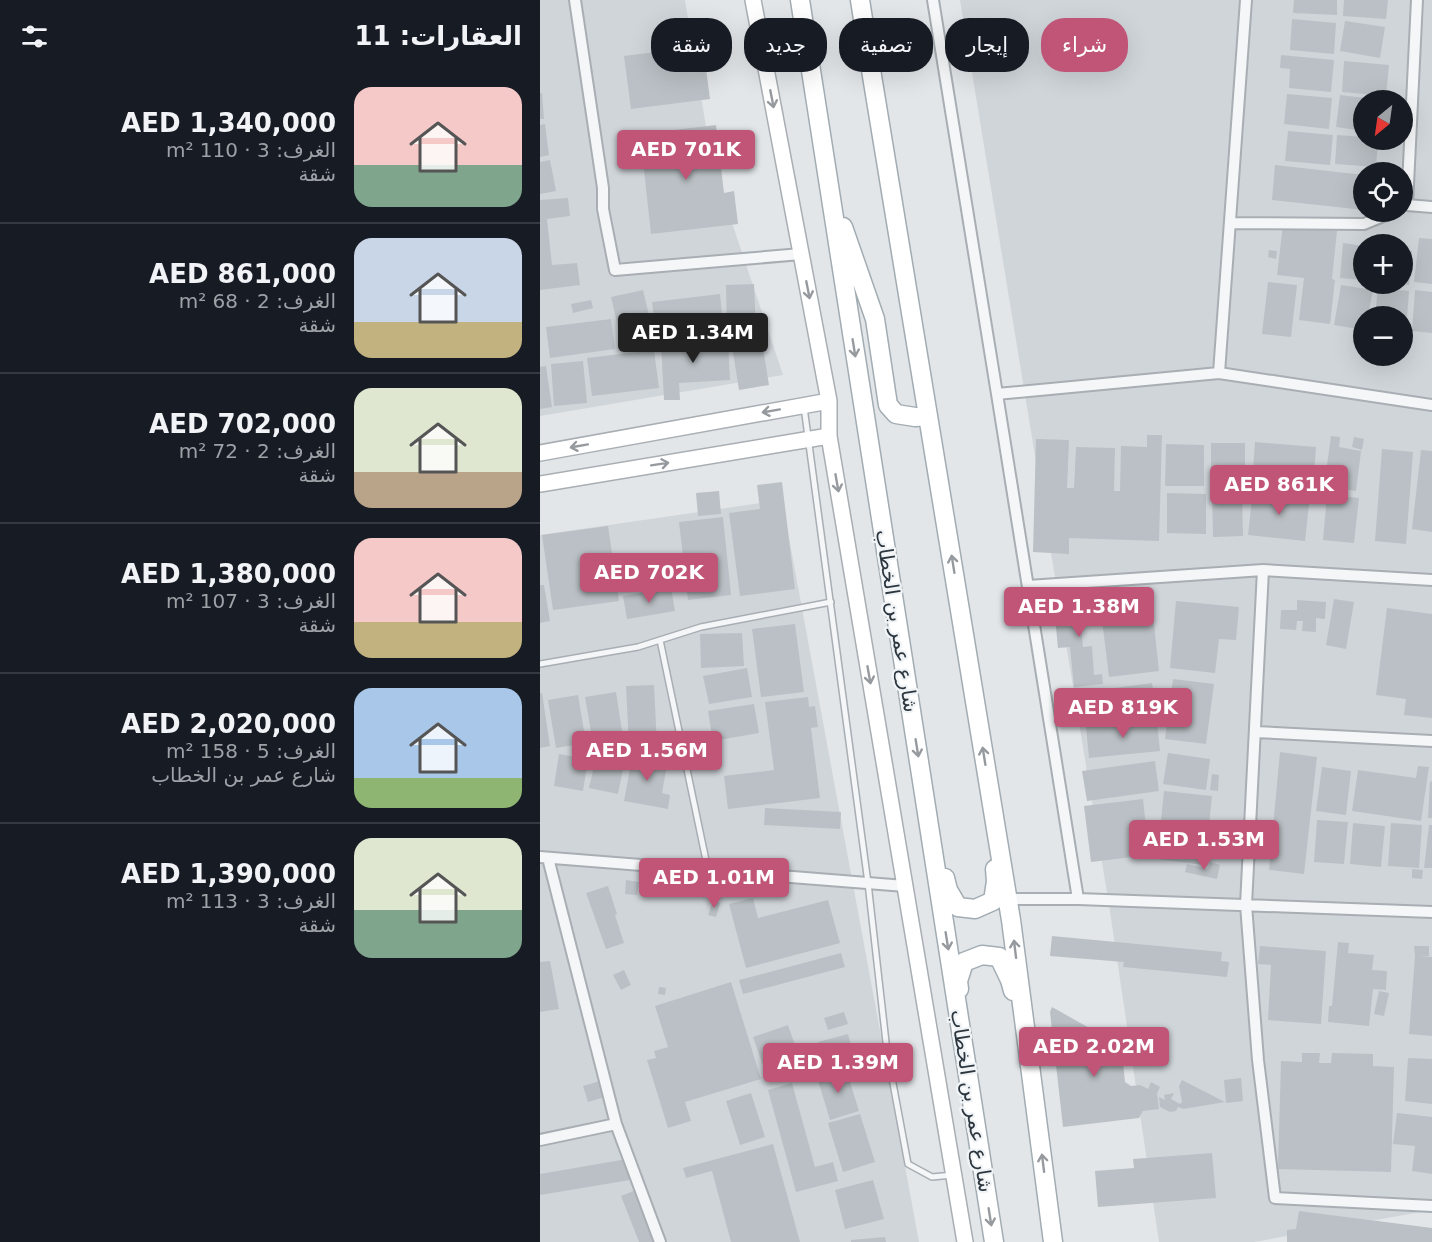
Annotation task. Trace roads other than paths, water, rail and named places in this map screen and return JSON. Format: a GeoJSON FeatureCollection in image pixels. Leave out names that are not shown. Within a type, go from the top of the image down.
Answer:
{"type":"FeatureCollection","features":[{"type":"Feature","properties":{"kind":"main road","name":"شارع عمر بن الخطاب"},"geometry":{"type":"LineString","coordinates":[[800,0],[994,1242]]}},
{"type":"Feature","properties":{"kind":"main road"},"geometry":{"type":"LineString","coordinates":[[860,0],[1008,899],[1053,1242]]}},
{"type":"Feature","properties":{"kind":"main road"},"geometry":{"type":"LineString","coordinates":[[828,183],[875,319],[888,405],[896,414],[915,417],[928,416]]}},
{"type":"Feature","properties":{"kind":"main road"},"geometry":{"type":"LineString","coordinates":[[926,807],[948,890],[958,907],[975,909],[993,902],[996,881],[989,785]]}},
{"type":"Feature","properties":{"kind":"main road"},"geometry":{"type":"LineString","coordinates":[[969,1080],[958,981],[964,962],[982,955],[999,957],[1010,980],[1029,1060]]}},
{"type":"Feature","properties":{"kind":"street"},"geometry":{"type":"LineString","coordinates":[[575,0],[603,188],[603,210],[615,270],[801,254]]}},
{"type":"Feature","properties":{"kind":"street"},"geometry":{"type":"LineString","coordinates":[[753,0],[829,400],[829,436],[965,1242]]}},
{"type":"Feature","properties":{"kind":"street"},"geometry":{"type":"LineString","coordinates":[[933,0],[1078,899]]}},
{"type":"Feature","properties":{"kind":"street"},"geometry":{"type":"LineString","coordinates":[[1219,373],[1246,0]]}},
{"type":"Feature","properties":{"kind":"street"},"geometry":{"type":"LineString","coordinates":[[1408,162],[1417,0]]}},
{"type":"Feature","properties":{"kind":"street"},"geometry":{"type":"LineString","coordinates":[[1413,206],[1432,207]]}},
{"type":"Feature","properties":{"kind":"street"},"geometry":{"type":"LineString","coordinates":[[1230,223],[1364,224],[1369,222]]}},
{"type":"Feature","properties":{"kind":"street"},"geometry":{"type":"LineString","coordinates":[[997,394],[1219,373],[1432,405]]}},
{"type":"Feature","properties":{"kind":"street"},"geometry":{"type":"LineString","coordinates":[[540,453],[829,400]]}},
{"type":"Feature","properties":{"kind":"street"},"geometry":{"type":"LineString","coordinates":[[540,484],[829,436]]}},
{"type":"Feature","properties":{"kind":"street"},"geometry":{"type":"LineString","coordinates":[[1028,586],[1263,570],[1432,580]]}},
{"type":"Feature","properties":{"kind":"street"},"geometry":{"type":"LineString","coordinates":[[1263,570],[1246,905],[1258,1060],[1275,1198],[1432,1206]]}},
{"type":"Feature","properties":{"kind":"street"},"geometry":{"type":"LineString","coordinates":[[1255,732],[1432,741]]}},
{"type":"Feature","properties":{"kind":"street"},"geometry":{"type":"LineString","coordinates":[[660,1242],[616,1124],[544,858],[905,886]]}},
{"type":"Feature","properties":{"kind":"street"},"geometry":{"type":"LineString","coordinates":[[1008,899],[1078,899],[1432,912]]}},
{"type":"Feature","properties":{"kind":"street"},"geometry":{"type":"LineString","coordinates":[[540,1140],[616,1124]]}},
{"type":"Feature","properties":{"kind":"lane"},"geometry":{"type":"LineString","coordinates":[[804,405],[868,883],[887,1051],[908,1164],[932,1177],[954,1174]]}},
{"type":"Feature","properties":{"kind":"lane"},"geometry":{"type":"LineString","coordinates":[[540,664],[638,647],[701,627],[831,602]]}},
{"type":"Feature","properties":{"kind":"lane"},"geometry":{"type":"LineString","coordinates":[[660,640],[708,870]]}}]}
